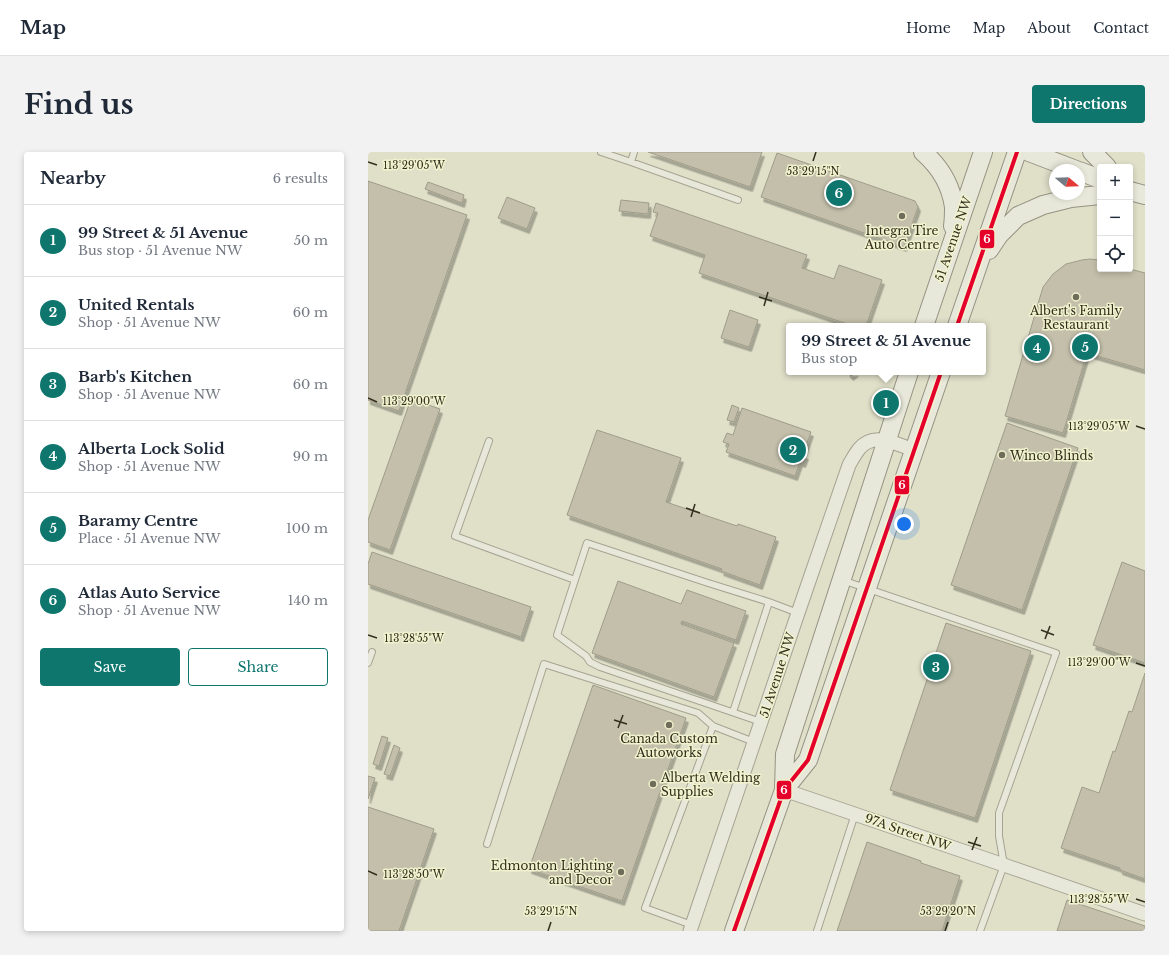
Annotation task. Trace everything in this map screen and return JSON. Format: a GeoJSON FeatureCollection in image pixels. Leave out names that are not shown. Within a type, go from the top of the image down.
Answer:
{"type":"FeatureCollection","features":[{"type":"Feature","properties":{"kind":"main road"},"geometry":{"type":"LineString","coordinates":[[923,152],[938,167],[949,188],[954,206],[953,239]]}},
{"type":"Feature","properties":{"kind":"main road","name":"51 Avenue NW"},"geometry":{"type":"LineString","coordinates":[[925,323],[983,152]]}},
{"type":"Feature","properties":{"kind":"main road"},"geometry":{"type":"LineString","coordinates":[[958,323],[1017,152]]}},
{"type":"Feature","properties":{"kind":"main road"},"geometry":{"type":"LineString","coordinates":[[1029,152],[1060,164]]}},
{"type":"Feature","properties":{"kind":"main road"},"geometry":{"type":"LineString","coordinates":[[1092,152],[1104,164]]}},
{"type":"Feature","properties":{"kind":"main road"},"geometry":{"type":"LineString","coordinates":[[1085,173],[1097,178]]}},
{"type":"Feature","properties":{"kind":"main road"},"geometry":{"type":"LineString","coordinates":[[976,268],[999,235],[1018,216],[1043,205],[1071,198],[1097,195]]}},
{"type":"Feature","properties":{"kind":"main road"},"geometry":{"type":"LineString","coordinates":[[734,931],[784,790],[785,754],[908,375]]}},
{"type":"Feature","properties":{"kind":"main road"},"geometry":{"type":"LineString","coordinates":[[784,790],[808,760],[940,375]]}},
{"type":"Feature","properties":{"kind":"street","name":"51 Avenue NW"},"geometry":{"type":"LineString","coordinates":[[691,928],[849,465],[860,448],[871,440],[886,440],[914,450]]}},
{"type":"Feature","properties":{"kind":"street","name":"97A Street NW"},"geometry":{"type":"LineString","coordinates":[[784,790],[1145,914]]}},
{"type":"Feature","properties":{"kind":"lane"},"geometry":{"type":"LineString","coordinates":[[602,152],[738,200]]}},
{"type":"Feature","properties":{"kind":"lane"},"geometry":{"type":"LineString","coordinates":[[631,162],[634,152]]}},
{"type":"Feature","properties":{"kind":"lane"},"geometry":{"type":"LineString","coordinates":[[489,441],[455,536],[575,580]]}},
{"type":"Feature","properties":{"kind":"lane"},"geometry":{"type":"LineString","coordinates":[[761,722],[600,667],[590,662],[586,656],[557,635],[587,543],[798,612]]}},
{"type":"Feature","properties":{"kind":"lane"},"geometry":{"type":"LineString","coordinates":[[841,580],[1056,653],[999,813],[999,836],[1004,865],[980,931]]}},
{"type":"Feature","properties":{"kind":"lane"},"geometry":{"type":"LineString","coordinates":[[733,712],[769,602]]}},
{"type":"Feature","properties":{"kind":"lane"},"geometry":{"type":"LineString","coordinates":[[368,663],[372,652]]}},
{"type":"Feature","properties":{"kind":"lane"},"geometry":{"type":"LineString","coordinates":[[487,844],[544,664],[698,713],[713,726],[755,742]]}},
{"type":"Feature","properties":{"kind":"lane"},"geometry":{"type":"LineString","coordinates":[[691,928],[645,908],[713,726]]}},
{"type":"Feature","properties":{"kind":"lane"},"geometry":{"type":"LineString","coordinates":[[817,931],[855,814]]}},
{"type":"Feature","properties":{"kind":"building"},"geometry":{"type":"Polygon","coordinates":[[[648,152],[762,152],[750,187],[648,152]]]}},
{"type":"Feature","properties":{"kind":"building"},"geometry":{"type":"Polygon","coordinates":[[[777,153],[915,201],[918,207],[904,247],[761,197],[777,153]]]}},
{"type":"Feature","properties":{"kind":"building"},"geometry":{"type":"Polygon","coordinates":[[[368,181],[467,215],[399,411],[368,400],[368,181]]]}},
{"type":"Feature","properties":{"kind":"building"},"geometry":{"type":"Polygon","coordinates":[[[428,182],[464,195],[462,203],[425,189],[428,182]]]}},
{"type":"Feature","properties":{"kind":"building"},"geometry":{"type":"Polygon","coordinates":[[[507,197],[535,208],[527,229],[498,218],[507,197]]]}},
{"type":"Feature","properties":{"kind":"building"},"geometry":{"type":"Polygon","coordinates":[[[621,200],[649,203],[648,214],[619,211],[621,200]]]}},
{"type":"Feature","properties":{"kind":"building"},"geometry":{"type":"Polygon","coordinates":[[[656,203],[807,255],[802,268],[834,279],[839,265],[882,280],[867,323],[844,323],[699,273],[705,255],[650,236],[658,213],[653,212],[656,203]]]}},
{"type":"Feature","properties":{"kind":"building"},"geometry":{"type":"Polygon","coordinates":[[[1082,260],[1097,260],[1097,272],[1133,272],[1133,270],[1145,273],[1145,370],[1087,353],[1063,433],[1005,416],[1043,287],[1053,274],[1066,264],[1082,260]]]}},
{"type":"Feature","properties":{"kind":"building"},"geometry":{"type":"Polygon","coordinates":[[[730,310],[758,320],[749,347],[721,338],[730,310]]]}},
{"type":"Feature","properties":{"kind":"building"},"geometry":{"type":"Polygon","coordinates":[[[411,399],[440,409],[390,550],[368,542],[368,520],[411,399]]]}},
{"type":"Feature","properties":{"kind":"building"},"geometry":{"type":"Polygon","coordinates":[[[732,405],[739,408],[734,422],[727,420],[732,405]]]}},
{"type":"Feature","properties":{"kind":"building"},"geometry":{"type":"Polygon","coordinates":[[[742,408],[811,432],[803,454],[806,455],[803,463],[800,462],[795,476],[726,452],[729,444],[723,442],[727,433],[733,435],[742,408]]]}},
{"type":"Feature","properties":{"kind":"building"},"geometry":{"type":"Polygon","coordinates":[[[1007,423],[1078,448],[1022,610],[951,585],[1007,423]]]}},
{"type":"Feature","properties":{"kind":"building"},"geometry":{"type":"Polygon","coordinates":[[[597,430],[681,458],[666,502],[737,526],[738,524],[776,537],[760,585],[721,571],[722,569],[567,515],[597,430]]]}},
{"type":"Feature","properties":{"kind":"building"},"geometry":{"type":"Polygon","coordinates":[[[372,552],[531,607],[521,637],[368,584],[368,564],[372,552]]]}},
{"type":"Feature","properties":{"kind":"building"},"geometry":{"type":"Polygon","coordinates":[[[1122,562],[1145,571],[1145,663],[1093,645],[1122,562]]]}},
{"type":"Feature","properties":{"kind":"building"},"geometry":{"type":"Polygon","coordinates":[[[618,581],[681,604],[687,590],[746,611],[736,640],[682,621],[681,624],[734,643],[714,697],[592,653],[618,581]]]}},
{"type":"Feature","properties":{"kind":"building"},"geometry":{"type":"Polygon","coordinates":[[[946,623],[1031,651],[975,818],[890,790],[946,623]]]}},
{"type":"Feature","properties":{"kind":"building"},"geometry":{"type":"Polygon","coordinates":[[[1145,673],[1145,879],[1120,870],[1120,868],[1061,848],[1082,787],[1099,793],[1113,751],[1115,752],[1129,711],[1132,712],[1145,673]]]}},
{"type":"Feature","properties":{"kind":"building"},"geometry":{"type":"Polygon","coordinates":[[[593,685],[686,718],[622,901],[529,869],[593,685]]]}},
{"type":"Feature","properties":{"kind":"building"},"geometry":{"type":"Polygon","coordinates":[[[382,736],[388,738],[379,766],[373,764],[382,736]]]}},
{"type":"Feature","properties":{"kind":"building"},"geometry":{"type":"Polygon","coordinates":[[[394,745],[400,748],[390,776],[384,774],[394,745]]]}},
{"type":"Feature","properties":{"kind":"building"},"geometry":{"type":"Polygon","coordinates":[[[368,776],[375,778],[368,799],[368,776]]]}},
{"type":"Feature","properties":{"kind":"building"},"geometry":{"type":"Polygon","coordinates":[[[368,807],[434,829],[399,931],[368,931],[368,807]]]}},
{"type":"Feature","properties":{"kind":"building"},"geometry":{"type":"Polygon","coordinates":[[[867,842],[960,876],[942,931],[837,931],[867,842]]]}},
{"type":"Feature","properties":{"kind":"building"},"geometry":{"type":"Polygon","coordinates":[[[1067,900],[1145,926],[1145,931],[1057,931],[1067,900]]]}},
{"type":"Feature","properties":{"kind":"transit line","name":"6"},"geometry":{"type":"LineString","coordinates":[[958,323],[1017,152]]}},
{"type":"Feature","properties":{"kind":"transit line","name":"6"},"geometry":{"type":"LineString","coordinates":[[734,931],[784,790],[808,760],[940,375]]}},
{"type":"Feature","properties":{"kind":"place","name":"Atlas Auto Service"},"geometry":{"type":"Point","coordinates":[839,193]}},
{"type":"Feature","properties":{"kind":"place","name":"Integra Tire Auto Centre"},"geometry":{"type":"Point","coordinates":[902,216]}},
{"type":"Feature","properties":{"kind":"place","name":"Albert's Family Restaurant"},"geometry":{"type":"Point","coordinates":[1076,297]}},
{"type":"Feature","properties":{"kind":"place","name":"Baramy Centre"},"geometry":{"type":"Point","coordinates":[1085,347]}},
{"type":"Feature","properties":{"kind":"place","name":"Alberta Lock Solid"},"geometry":{"type":"Point","coordinates":[1037,348]}},
{"type":"Feature","properties":{"kind":"place","name":"99 Street & 51 Avenue"},"geometry":{"type":"Point","coordinates":[886,403]}},
{"type":"Feature","properties":{"kind":"place","name":"United Rentals"},"geometry":{"type":"Point","coordinates":[793,450]}},
{"type":"Feature","properties":{"kind":"place","name":"Winco Blinds"},"geometry":{"type":"Point","coordinates":[1002,455]}},
{"type":"Feature","properties":{"kind":"place","name":"Barb's Kitchen"},"geometry":{"type":"Point","coordinates":[936,667]}},
{"type":"Feature","properties":{"kind":"place","name":"Canada Custom Autoworks"},"geometry":{"type":"Point","coordinates":[669,725]}},
{"type":"Feature","properties":{"kind":"place","name":"Alberta Welding Supplies"},"geometry":{"type":"Point","coordinates":[653,784]}},
{"type":"Feature","properties":{"kind":"place","name":"Edmonton Lighting and Decor"},"geometry":{"type":"Point","coordinates":[621,872]}}]}
